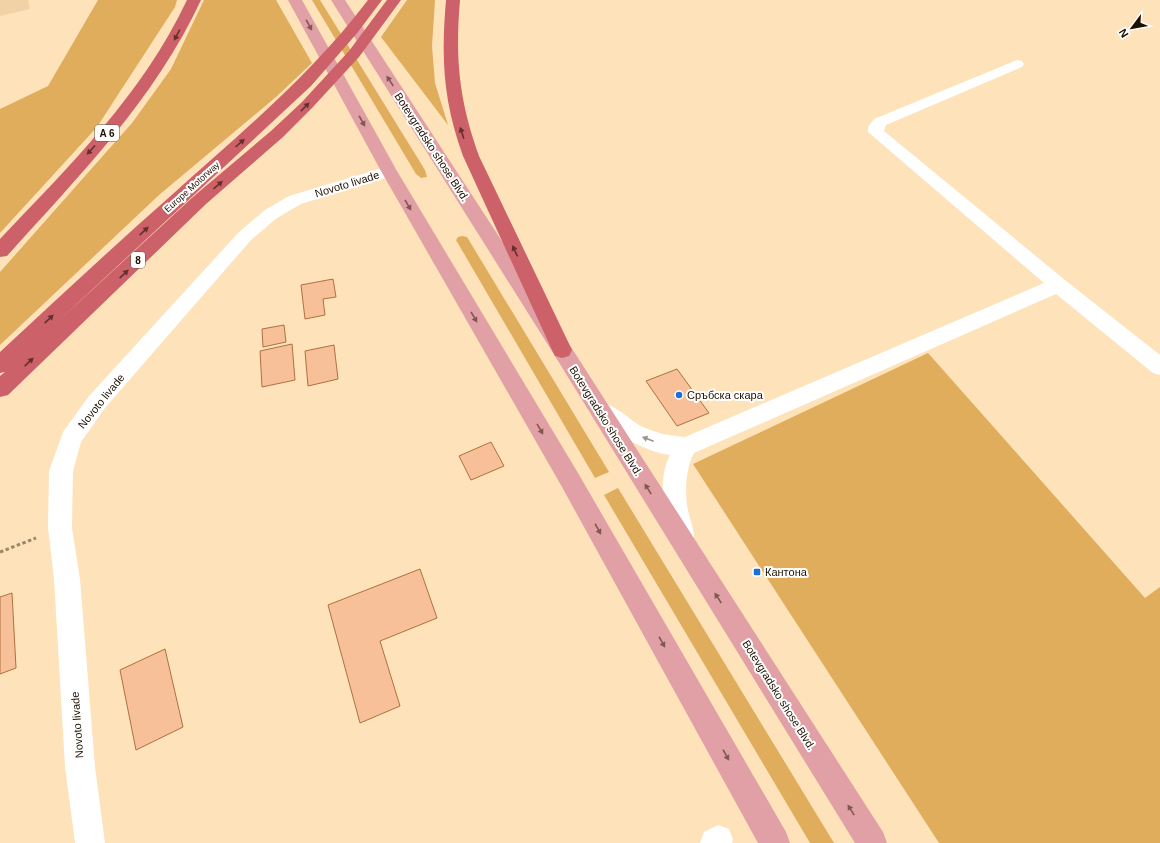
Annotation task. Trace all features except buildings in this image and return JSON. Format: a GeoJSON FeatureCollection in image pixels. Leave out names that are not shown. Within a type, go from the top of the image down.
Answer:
{"type":"FeatureCollection","features":[{"type":"Feature","properties":{"kind":"highway","name":"A 6"},"geometry":{"type":"LineString","coordinates":[[0,251],[107,133],[144,88],[168,51],[194,0]]}},
{"type":"Feature","properties":{"kind":"highway","name":"Europe Motorway"},"geometry":{"type":"LineString","coordinates":[[0,365],[172,204],[259,127],[303,85],[341,45],[374,0]]}},
{"type":"Feature","properties":{"kind":"highway","name":"8"},"geometry":{"type":"LineString","coordinates":[[0,389],[200,200],[277,134],[354,54],[394,0]]}},
{"type":"Feature","properties":{"kind":"highway"},"geometry":{"type":"LineString","coordinates":[[453,0],[449,42],[450,73],[453,101],[462,133],[471,156],[562,350]]}},
{"type":"Feature","properties":{"kind":"main road"},"geometry":{"type":"LineString","coordinates":[[295,0],[389,171],[570,480],[775,843]]}},
{"type":"Feature","properties":{"kind":"main road","name":"Botevgradsko shose Blvd."},"geometry":{"type":"LineString","coordinates":[[338,0],[562,350],[872,843]]}},
{"type":"Feature","properties":{"kind":"lane"},"geometry":{"type":"LineString","coordinates":[[1017,64],[880,122],[876,127],[876,132],[881,138],[1058,286],[1160,367]]}},
{"type":"Feature","properties":{"kind":"lane","name":"Novoto livade"},"geometry":{"type":"LineString","coordinates":[[89,841],[80,767],[67,579],[60,528],[61,471],[71,439],[97,402],[245,236],[271,214],[295,200],[389,171]]}},
{"type":"Feature","properties":{"kind":"lane"},"geometry":{"type":"LineString","coordinates":[[599,410],[634,433],[665,445],[686,446],[1058,286]]}},
{"type":"Feature","properties":{"kind":"lane"},"geometry":{"type":"LineString","coordinates":[[685,547],[675,505],[676,466],[686,446]]}},
{"type":"Feature","properties":{"kind":"path"},"geometry":{"type":"LineString","coordinates":[[0,552],[60,528]]}},
{"type":"Feature","properties":{"kind":"shaded area"},"geometry":{"type":"Polygon","coordinates":[[[0,0],[28,0],[30,9],[0,16],[0,0]]]}},
{"type":"Feature","properties":{"kind":"shaded area"},"geometry":{"type":"Polygon","coordinates":[[[98,0],[177,0],[175,7],[97,127],[0,233],[0,109],[48,86],[98,0]]]}},
{"type":"Feature","properties":{"kind":"shaded area"},"geometry":{"type":"Polygon","coordinates":[[[204,0],[276,0],[312,63],[276,97],[159,195],[0,345],[0,272],[132,123],[171,69],[204,0]]]}},
{"type":"Feature","properties":{"kind":"shaded area"},"geometry":{"type":"Polygon","coordinates":[[[312,0],[320,0],[425,170],[427,177],[421,178],[416,174],[312,0]]]}},
{"type":"Feature","properties":{"kind":"shaded area"},"geometry":{"type":"Polygon","coordinates":[[[407,0],[435,0],[432,46],[435,83],[448,125],[381,37],[407,0]]]}},
{"type":"Feature","properties":{"kind":"shaded area"},"geometry":{"type":"Polygon","coordinates":[[[458,237],[467,237],[609,472],[595,478],[456,240],[458,237]]]}},
{"type":"Feature","properties":{"kind":"shaded area"},"geometry":{"type":"Polygon","coordinates":[[[928,353],[1145,598],[1160,587],[1160,843],[939,843],[693,464],[928,353]]]}},
{"type":"Feature","properties":{"kind":"shaded area"},"geometry":{"type":"Polygon","coordinates":[[[618,488],[834,843],[810,843],[604,495],[618,488]]]}},
{"type":"Feature","properties":{"kind":"place","name":"Сръбска скара"},"geometry":{"type":"Point","coordinates":[679,395]}},
{"type":"Feature","properties":{"kind":"place","name":"Кантона"},"geometry":{"type":"Point","coordinates":[757,572]}}]}
